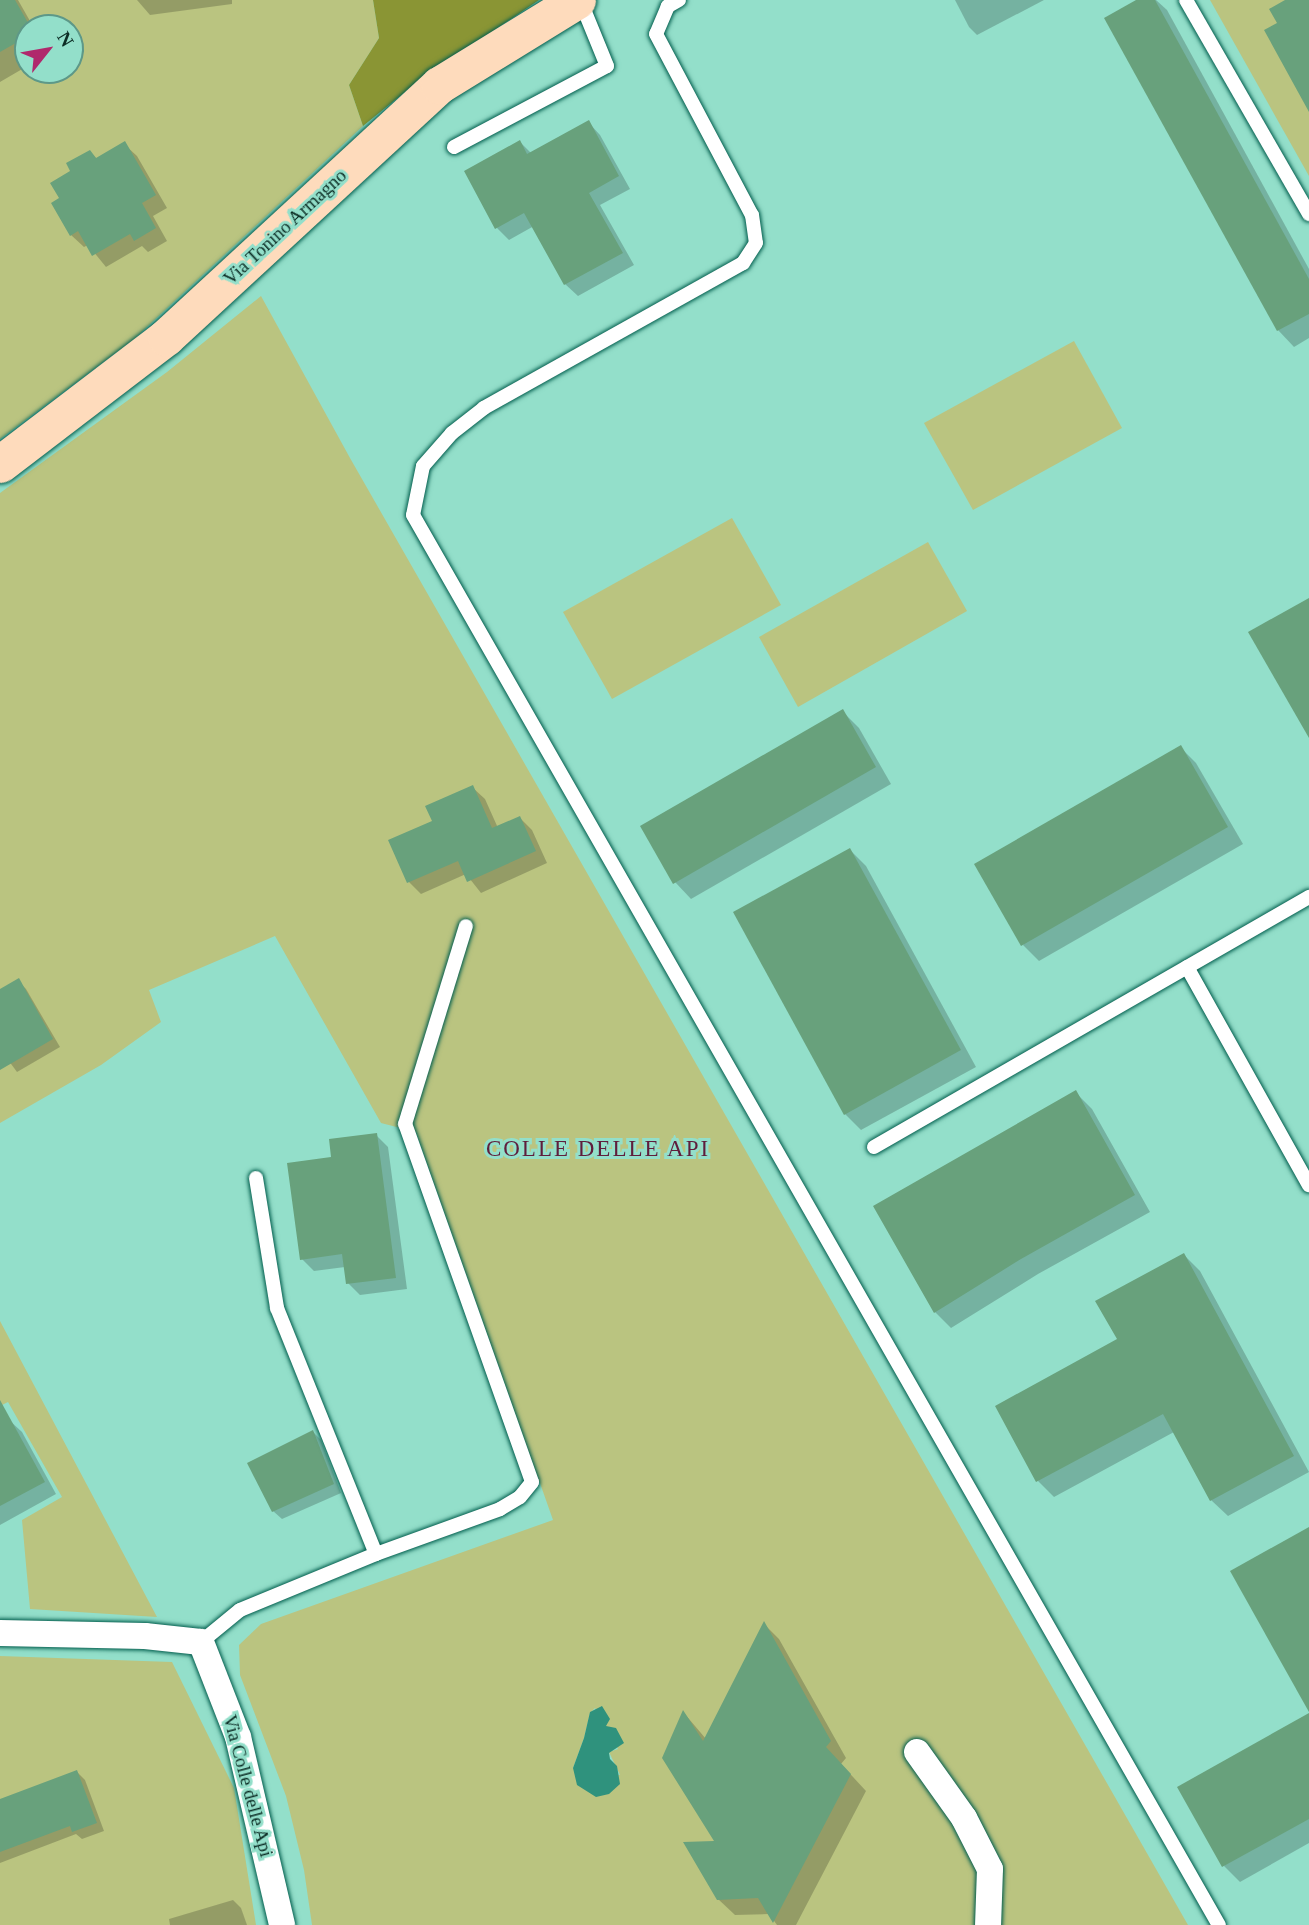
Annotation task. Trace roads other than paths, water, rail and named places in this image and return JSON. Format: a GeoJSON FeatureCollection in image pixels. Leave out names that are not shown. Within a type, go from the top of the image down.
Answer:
{"type":"FeatureCollection","features":[{"type":"Feature","properties":{"kind":"street","name":"Via Tonino Armagno"},"geometry":{"type":"LineString","coordinates":[[3,456],[166,337],[439,85],[578,0]]}},
{"type":"Feature","properties":{"kind":"street"},"geometry":{"type":"LineString","coordinates":[[0,1633],[145,1636],[201,1642]]}},
{"type":"Feature","properties":{"kind":"street","name":"Via Colle delle Api"},"geometry":{"type":"LineString","coordinates":[[201,1642],[238,1737],[282,1925]]}},
{"type":"Feature","properties":{"kind":"street"},"geometry":{"type":"LineString","coordinates":[[917,1752],[964,1818],[990,1869],[988,1925]]}},
{"type":"Feature","properties":{"kind":"lane"},"geometry":{"type":"LineString","coordinates":[[454,147],[607,66],[578,0]]}},
{"type":"Feature","properties":{"kind":"lane"},"geometry":{"type":"LineString","coordinates":[[679,0],[667,6],[656,34],[752,215],[755,243],[743,263],[484,408],[452,433],[424,466],[413,515],[1219,1925]]}},
{"type":"Feature","properties":{"kind":"lane"},"geometry":{"type":"LineString","coordinates":[[1186,0],[1309,214]]}},
{"type":"Feature","properties":{"kind":"lane"},"geometry":{"type":"LineString","coordinates":[[874,1147],[1309,897]]}},
{"type":"Feature","properties":{"kind":"lane"},"geometry":{"type":"LineString","coordinates":[[201,1642],[240,1610],[376,1554],[500,1509],[520,1497],[532,1482],[405,1124],[466,926]]}},
{"type":"Feature","properties":{"kind":"lane"},"geometry":{"type":"LineString","coordinates":[[1187,967],[1309,1185]]}},
{"type":"Feature","properties":{"kind":"lane"},"geometry":{"type":"LineString","coordinates":[[256,1178],[277,1308],[376,1554]]}},
{"type":"Feature","properties":{"kind":"district","name":"COLLE DELLE API"},"geometry":{"type":"Point","coordinates":[598,1149]}}]}
